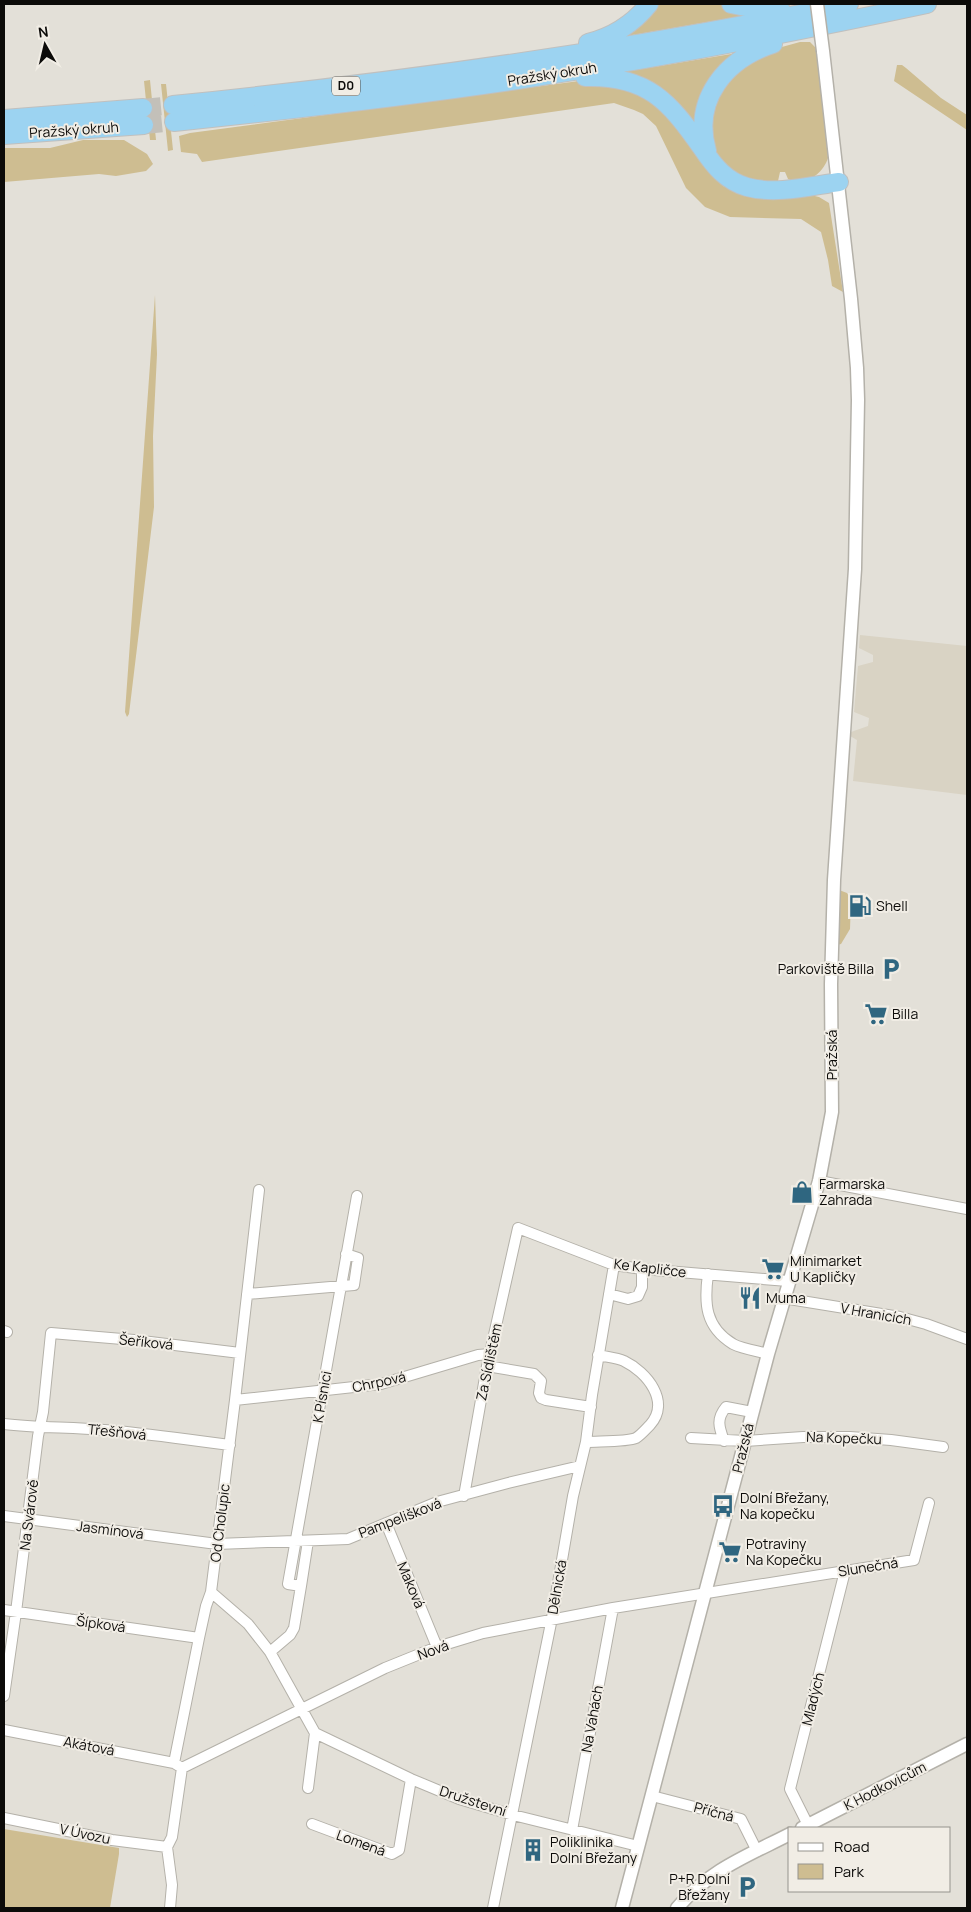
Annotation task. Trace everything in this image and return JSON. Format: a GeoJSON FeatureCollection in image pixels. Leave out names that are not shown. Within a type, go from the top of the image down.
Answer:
{"type":"FeatureCollection","features":[{"type":"Feature","properties":{"kind":"highway"},"geometry":{"type":"LineString","coordinates":[[517,71],[608,36],[629,24],[649,4]]}},
{"type":"Feature","properties":{"kind":"highway"},"geometry":{"type":"LineString","coordinates":[[732,4],[760,10],[836,9]]}},
{"type":"Feature","properties":{"kind":"highway","name":"Pražský okruh"},"geometry":{"type":"LineString","coordinates":[[174,114],[392,97],[517,71],[705,48],[836,9],[927,4]]}},
{"type":"Feature","properties":{"kind":"highway"},"geometry":{"type":"LineString","coordinates":[[709,158],[704,136],[704,112],[711,92],[728,69],[740,59],[836,9]]}},
{"type":"Feature","properties":{"kind":"highway"},"geometry":{"type":"LineString","coordinates":[[517,71],[598,76],[618,79],[640,86],[659,97],[675,111],[717,169],[727,178],[741,185],[756,189],[775,190],[839,182]]}},
{"type":"Feature","properties":{"kind":"highway","name":"Pražský okruh"},"geometry":{"type":"LineString","coordinates":[[4,119],[143,117],[4,135]]}},
{"type":"Feature","properties":{"kind":"street","name":"Pražská"},"geometry":{"type":"LineString","coordinates":[[622,1908],[752,1412],[783,1298],[819,1181],[832,1112],[831,984],[834,880],[856,568],[858,441],[856,340],[823,51],[836,9]]}},
{"type":"Feature","properties":{"kind":"street"},"geometry":{"type":"LineString","coordinates":[[819,1181],[967,1209]]}},
{"type":"Feature","properties":{"kind":"street","name":"Od Cholupic"},"geometry":{"type":"LineString","coordinates":[[167,1847],[172,1837],[178,1766],[199,1638],[211,1592],[259,1190]]}},
{"type":"Feature","properties":{"kind":"street","name":"K Písnici"},"geometry":{"type":"LineString","coordinates":[[301,1586],[288,1584],[357,1196]]}},
{"type":"Feature","properties":{"kind":"street","name":"Ke Kapličce"},"geometry":{"type":"LineString","coordinates":[[518,1228],[614,1265],[788,1281]]}},
{"type":"Feature","properties":{"kind":"street","name":"Za Sídlištěm"},"geometry":{"type":"LineString","coordinates":[[464,1496],[486,1366],[518,1228]]}},
{"type":"Feature","properties":{"kind":"street","name":"Dělnická"},"geometry":{"type":"LineString","coordinates":[[493,1908],[586,1442],[598,1355],[614,1265]]}},
{"type":"Feature","properties":{"kind":"street"},"geometry":{"type":"LineString","coordinates":[[609,1294],[628,1299],[638,1296],[642,1287],[642,1269]]}},
{"type":"Feature","properties":{"kind":"street"},"geometry":{"type":"LineString","coordinates":[[708,1274],[705,1296],[706,1307],[715,1327],[734,1345],[768,1354]]}},
{"type":"Feature","properties":{"kind":"street"},"geometry":{"type":"LineString","coordinates":[[247,1294],[342,1287]]}},
{"type":"Feature","properties":{"kind":"street","name":"V Hranicích"},"geometry":{"type":"LineString","coordinates":[[783,1298],[900,1317],[967,1339]]}},
{"type":"Feature","properties":{"kind":"street","name":"Šeříková"},"geometry":{"type":"LineString","coordinates":[[51,1333],[134,1340],[240,1353]]}},
{"type":"Feature","properties":{"kind":"street","name":"Na Svárově"},"geometry":{"type":"LineString","coordinates":[[4,1696],[38,1436],[43,1412],[51,1333]]}},
{"type":"Feature","properties":{"kind":"street","name":"Chrpová"},"geometry":{"type":"LineString","coordinates":[[235,1400],[381,1384],[478,1355],[490,1354]]}},
{"type":"Feature","properties":{"kind":"street"},"geometry":{"type":"LineString","coordinates":[[586,1442],[635,1438],[654,1421],[659,1410],[659,1400],[644,1375],[624,1361],[598,1355]]}},
{"type":"Feature","properties":{"kind":"street"},"geometry":{"type":"LineString","coordinates":[[486,1366],[534,1374],[541,1381],[539,1394],[541,1398],[546,1400],[591,1406]]}},
{"type":"Feature","properties":{"kind":"street"},"geometry":{"type":"LineString","coordinates":[[724,1441],[718,1427],[719,1416],[726,1406],[752,1412]]}},
{"type":"Feature","properties":{"kind":"street","name":"Třešňová"},"geometry":{"type":"LineString","coordinates":[[4,1424],[31,1428],[40,1426],[105,1430],[230,1445]]}},
{"type":"Feature","properties":{"kind":"street","name":"Na Kopečku"},"geometry":{"type":"LineString","coordinates":[[691,1438],[724,1441],[803,1437],[850,1438],[891,1440],[943,1447]]}},
{"type":"Feature","properties":{"kind":"street","name":"Pampelišková"},"geometry":{"type":"LineString","coordinates":[[217,1544],[348,1539],[438,1502],[580,1466]]}},
{"type":"Feature","properties":{"kind":"street","name":"Slunečná"},"geometry":{"type":"LineString","coordinates":[[705,1594],[914,1560],[929,1503]]}},
{"type":"Feature","properties":{"kind":"street","name":"Jasmínová"},"geometry":{"type":"LineString","coordinates":[[4,1516],[217,1544]]}},
{"type":"Feature","properties":{"kind":"street","name":"Maková"},"geometry":{"type":"LineString","coordinates":[[386,1523],[437,1648]]}},
{"type":"Feature","properties":{"kind":"street"},"geometry":{"type":"LineString","coordinates":[[270,1652],[290,1635],[294,1628],[308,1541]]}},
{"type":"Feature","properties":{"kind":"street","name":"Mladých"},"geometry":{"type":"LineString","coordinates":[[805,1827],[790,1789],[844,1571]]}},
{"type":"Feature","properties":{"kind":"street"},"geometry":{"type":"LineString","coordinates":[[211,1592],[248,1624],[270,1652],[315,1733],[308,1788]]}},
{"type":"Feature","properties":{"kind":"street","name":"Nová"},"geometry":{"type":"LineString","coordinates":[[178,1766],[302,1709],[385,1668],[437,1648],[483,1633],[552,1618],[705,1594]]}},
{"type":"Feature","properties":{"kind":"street","name":"Na Vahách"},"geometry":{"type":"LineString","coordinates":[[572,1830],[613,1608]]}},
{"type":"Feature","properties":{"kind":"street","name":"Šípková"},"geometry":{"type":"LineString","coordinates":[[4,1610],[199,1638]]}},
{"type":"Feature","properties":{"kind":"street","name":"Akátová"},"geometry":{"type":"LineString","coordinates":[[4,1730],[178,1766]]}},
{"type":"Feature","properties":{"kind":"street","name":"Družstevní"},"geometry":{"type":"LineString","coordinates":[[315,1733],[411,1779],[459,1799],[513,1815],[638,1846]]}},
{"type":"Feature","properties":{"kind":"street","name":"K Hodkovicům"},"geometry":{"type":"LineString","coordinates":[[805,1827],[967,1744]]}},
{"type":"Feature","properties":{"kind":"street","name":"Lomená"},"geometry":{"type":"LineString","coordinates":[[312,1824],[392,1854],[399,1850],[411,1779]]}},
{"type":"Feature","properties":{"kind":"street","name":"Příčná"},"geometry":{"type":"LineString","coordinates":[[652,1796],[741,1819],[757,1851]]}},
{"type":"Feature","properties":{"kind":"street","name":"V Úvozu"},"geometry":{"type":"LineString","coordinates":[[4,1818],[112,1840],[167,1847]]}},
{"type":"Feature","properties":{"kind":"street"},"geometry":{"type":"LineString","coordinates":[[677,1908],[691,1892],[710,1876],[788,1835]]}},
{"type":"Feature","properties":{"kind":"street"},"geometry":{"type":"LineString","coordinates":[[167,1847],[172,1885],[170,1908]]}},
{"type":"Feature","properties":{"kind":"shaded area"},"geometry":{"type":"Polygon","coordinates":[[[860,635],[967,646],[967,795],[853,781],[857,740],[850,736],[851,732],[868,726],[869,718],[854,712],[858,666],[873,662],[873,655],[859,648],[860,635]]]}},
{"type":"Feature","properties":{"kind":"green space"},"geometry":{"type":"Polygon","coordinates":[[[655,4],[722,4],[741,12],[742,16],[621,37],[655,4]]]}},
{"type":"Feature","properties":{"kind":"green space"},"geometry":{"type":"Polygon","coordinates":[[[800,42],[810,42],[817,49],[828,158],[826,164],[818,174],[807,180],[794,181],[788,179],[785,172],[780,172],[778,181],[774,183],[745,178],[724,165],[714,151],[711,142],[713,102],[740,68],[771,50],[800,42]]]}},
{"type":"Feature","properties":{"kind":"green space"},"geometry":{"type":"Polygon","coordinates":[[[743,52],[697,131],[618,73],[743,52]]]}},
{"type":"Feature","properties":{"kind":"green space"},"geometry":{"type":"Polygon","coordinates":[[[897,65],[902,65],[941,98],[967,115],[967,130],[894,81],[897,65]]]}},
{"type":"Feature","properties":{"kind":"green space"},"geometry":{"type":"Polygon","coordinates":[[[150,80],[156,140],[150,140],[144,81],[150,80]]]}},
{"type":"Feature","properties":{"kind":"green space"},"geometry":{"type":"Polygon","coordinates":[[[579,81],[617,84],[649,100],[683,132],[723,186],[749,195],[802,193],[819,197],[829,203],[843,292],[832,286],[821,232],[801,219],[730,217],[705,207],[686,188],[656,126],[643,114],[614,103],[202,162],[197,154],[181,152],[179,136],[190,133],[579,81]]]}},
{"type":"Feature","properties":{"kind":"green space"},"geometry":{"type":"Polygon","coordinates":[[[161,84],[166,84],[173,150],[168,151],[161,84]]]}},
{"type":"Feature","properties":{"kind":"green space"},"geometry":{"type":"Polygon","coordinates":[[[83,140],[124,140],[147,154],[153,164],[146,171],[116,176],[99,174],[4,182],[4,148],[50,148],[83,140]]]}},
{"type":"Feature","properties":{"kind":"green space"},"geometry":{"type":"Polygon","coordinates":[[[155,295],[157,354],[153,436],[154,507],[129,714],[127,717],[125,712],[155,295]]]}},
{"type":"Feature","properties":{"kind":"green space"},"geometry":{"type":"Polygon","coordinates":[[[839,890],[847,893],[851,900],[850,929],[841,944],[837,945],[839,890]]]}},
{"type":"Feature","properties":{"kind":"green space"},"geometry":{"type":"Polygon","coordinates":[[[4,1829],[119,1848],[110,1908],[4,1908],[4,1829]]]}},
{"type":"Feature","properties":{"kind":"tunnel"},"geometry":{"type":"LineString","coordinates":[[143,108],[173,105]]}},
{"type":"Feature","properties":{"kind":"tunnel"},"geometry":{"type":"LineString","coordinates":[[144,125],[174,122]]}},
{"type":"Feature","properties":{"kind":"place","name":"Shell"},"geometry":{"type":"Point","coordinates":[860,906]}},
{"type":"Feature","properties":{"kind":"place","name":"Parkoviště Billa"},"geometry":{"type":"Point","coordinates":[891,969]}},
{"type":"Feature","properties":{"kind":"place","name":"Billa"},"geometry":{"type":"Point","coordinates":[876,1014]}},
{"type":"Feature","properties":{"kind":"place","name":"Farmarska Zahrada"},"geometry":{"type":"Point","coordinates":[802,1192]}},
{"type":"Feature","properties":{"kind":"place","name":"Minimarket U Kapličky"},"geometry":{"type":"Point","coordinates":[773,1269]}},
{"type":"Feature","properties":{"kind":"place","name":"Muma"},"geometry":{"type":"Point","coordinates":[750,1298]}},
{"type":"Feature","properties":{"kind":"place","name":"Dolní Břežany, Na kopečku"},"geometry":{"type":"Point","coordinates":[723,1506]}},
{"type":"Feature","properties":{"kind":"place","name":"Potraviny Na Kopečku"},"geometry":{"type":"Point","coordinates":[730,1552]}},
{"type":"Feature","properties":{"kind":"place","name":"Poliklinika Dolní Břežany"},"geometry":{"type":"Point","coordinates":[533,1850]}},
{"type":"Feature","properties":{"kind":"place","name":"P+R Dolní Břežany"},"geometry":{"type":"Point","coordinates":[747,1887]}}]}
